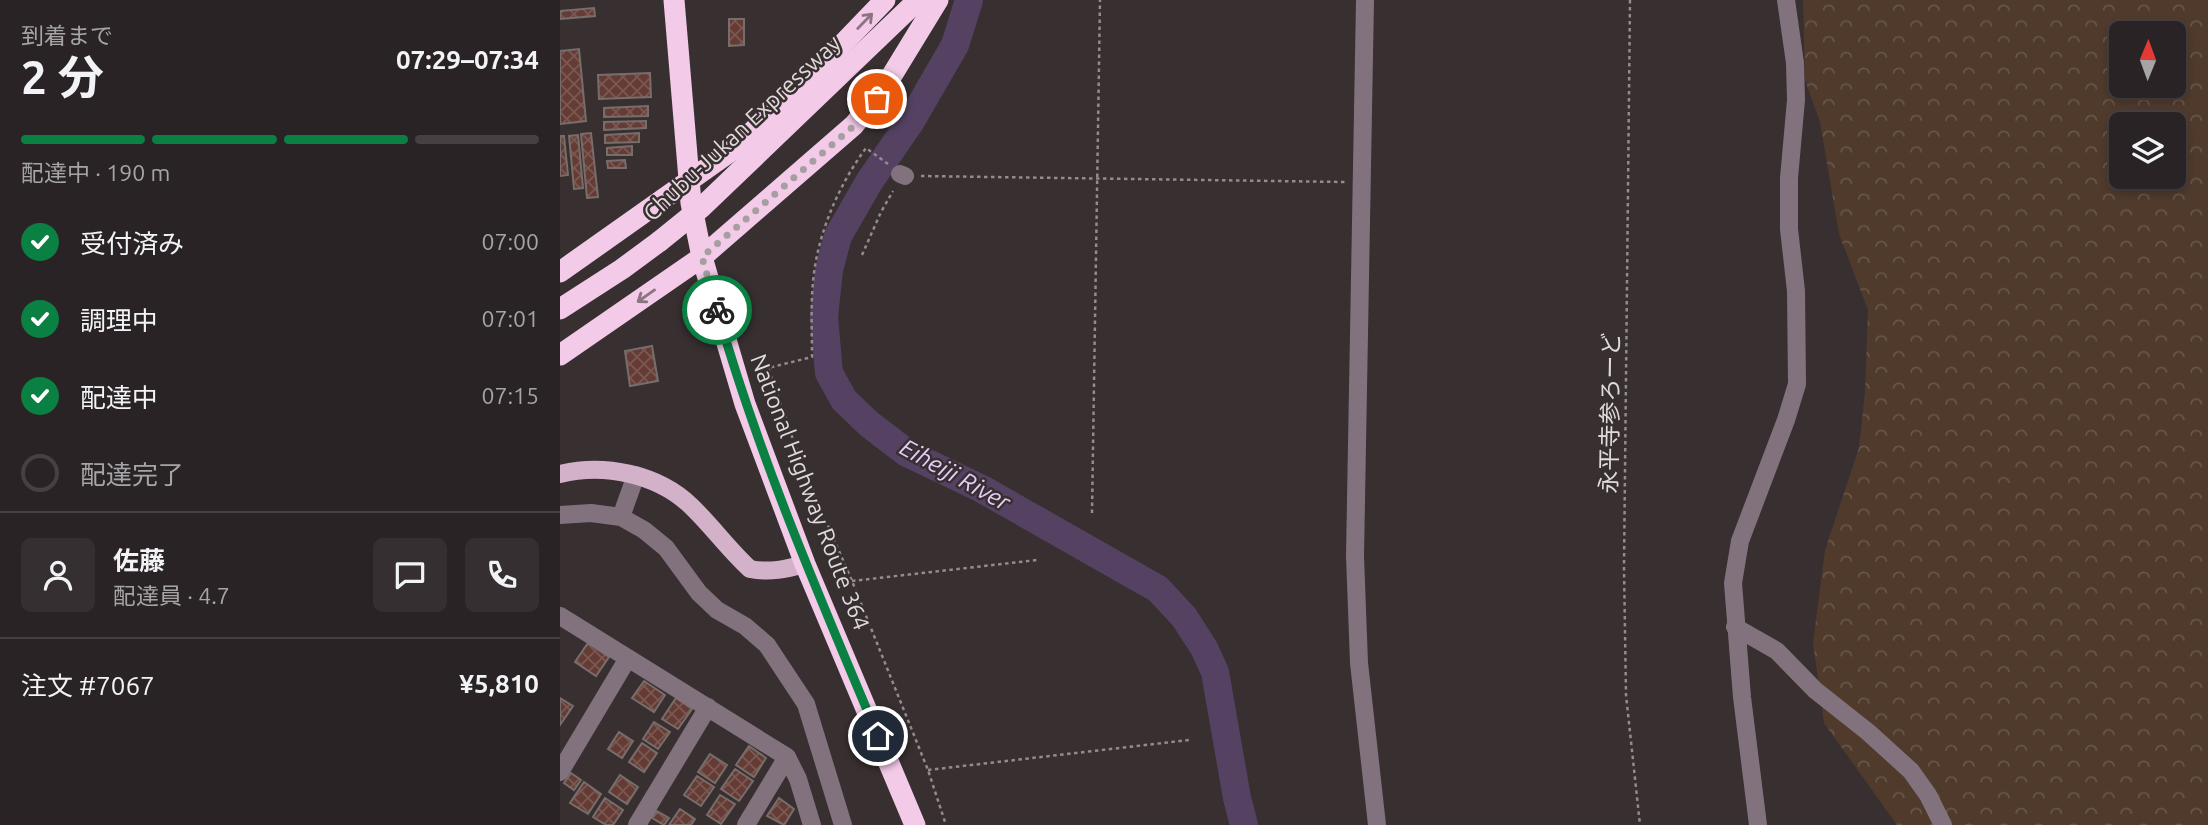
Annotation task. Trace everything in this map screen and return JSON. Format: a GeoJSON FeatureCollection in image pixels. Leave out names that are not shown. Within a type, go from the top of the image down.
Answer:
{"type":"FeatureCollection","features":[{"type":"Feature","properties":{"kind":"highway","name":"National Highway Route 364"},"geometry":{"type":"LineString","coordinates":[[674,0],[688,181],[702,257],[746,404],[805,564],[915,825]]}},
{"type":"Feature","properties":{"kind":"highway"},"geometry":{"type":"LineString","coordinates":[[560,272],[733,149],[833,54],[885,0]]}},
{"type":"Feature","properties":{"kind":"highway","name":"Chubu-Jukan Expressway"},"geometry":{"type":"LineString","coordinates":[[560,309],[622,269],[702,206],[918,0]]}},
{"type":"Feature","properties":{"kind":"highway"},"geometry":{"type":"LineString","coordinates":[[560,355],[702,257],[855,125],[886,85],[938,0]]}},
{"type":"Feature","properties":{"kind":"main road"},"geometry":{"type":"LineString","coordinates":[[560,474],[610,470],[636,475],[667,488],[690,504],[750,569],[763,572],[805,564]]}},
{"type":"Feature","properties":{"kind":"street"},"geometry":{"type":"LineString","coordinates":[[1365,0],[1356,609],[1365,730],[1377,825]]}},
{"type":"Feature","properties":{"kind":"street"},"geometry":{"type":"LineString","coordinates":[[1758,825],[1735,626],[1733,583],[1740,541],[1786,421],[1797,383],[1796,291],[1789,229],[1789,178],[1796,100],[1795,63],[1786,0]]}},
{"type":"Feature","properties":{"kind":"street"},"geometry":{"type":"LineString","coordinates":[[621,517],[636,475]]}},
{"type":"Feature","properties":{"kind":"street"},"geometry":{"type":"LineString","coordinates":[[560,515],[592,513],[621,517],[644,530],[666,548],[699,593],[717,610],[745,626],[767,645],[806,704],[843,825]]}},
{"type":"Feature","properties":{"kind":"street"},"geometry":{"type":"LineString","coordinates":[[560,616],[787,757],[812,825]]}},
{"type":"Feature","properties":{"kind":"street"},"geometry":{"type":"LineString","coordinates":[[1735,626],[1777,651],[1815,690],[1911,771],[1943,825]]}},
{"type":"Feature","properties":{"kind":"street"},"geometry":{"type":"LineString","coordinates":[[560,772],[628,658]]}},
{"type":"Feature","properties":{"kind":"street"},"geometry":{"type":"LineString","coordinates":[[636,825],[708,708]]}},
{"type":"Feature","properties":{"kind":"street"},"geometry":{"type":"LineString","coordinates":[[746,825],[787,757]]}},
{"type":"Feature","properties":{"kind":"path"},"geometry":{"type":"LineString","coordinates":[[1092,513],[1100,0]]}},
{"type":"Feature","properties":{"kind":"path","name":"永平寺参ろーど"},"geometry":{"type":"LineString","coordinates":[[1630,0],[1625,669],[1640,825]]}},
{"type":"Feature","properties":{"kind":"path"},"geometry":{"type":"LineString","coordinates":[[872,152],[866,148],[850,170],[825,226],[815,265],[812,357],[768,368],[803,468],[928,769],[946,825]]}},
{"type":"Feature","properties":{"kind":"path"},"geometry":{"type":"LineString","coordinates":[[862,255],[881,212],[903,175],[1362,182]]}},
{"type":"Feature","properties":{"kind":"path"},"geometry":{"type":"LineString","coordinates":[[852,581],[1037,560]]}},
{"type":"Feature","properties":{"kind":"path"},"geometry":{"type":"LineString","coordinates":[[928,769],[1189,740]]}},
{"type":"Feature","properties":{"kind":"green space"},"geometry":{"type":"Polygon","coordinates":[[[1803,0],[2208,0],[2208,825],[1897,825],[1824,723],[1813,643],[1825,550],[1859,448],[1865,391],[1868,310],[1839,234],[1820,122],[1805,80],[1803,0]]]}},
{"type":"Feature","properties":{"kind":"building"},"geometry":{"type":"Polygon","coordinates":[[[594,8],[595,16],[560,19],[560,11],[594,8]]]}},
{"type":"Feature","properties":{"kind":"building"},"geometry":{"type":"Polygon","coordinates":[[[729,19],[744,19],[744,45],[729,46],[729,19]]]}},
{"type":"Feature","properties":{"kind":"building"},"geometry":{"type":"Polygon","coordinates":[[[579,49],[586,121],[560,124],[560,51],[579,49]]]}},
{"type":"Feature","properties":{"kind":"building"},"geometry":{"type":"Polygon","coordinates":[[[650,73],[651,97],[599,99],[598,75],[650,73]]]}},
{"type":"Feature","properties":{"kind":"building"},"geometry":{"type":"Polygon","coordinates":[[[648,106],[648,116],[604,117],[604,108],[648,106]]]}},
{"type":"Feature","properties":{"kind":"building"},"geometry":{"type":"Polygon","coordinates":[[[646,121],[646,128],[604,130],[604,122],[646,121]]]}},
{"type":"Feature","properties":{"kind":"building"},"geometry":{"type":"Polygon","coordinates":[[[591,133],[598,197],[587,198],[581,134],[591,133]]]}},
{"type":"Feature","properties":{"kind":"building"},"geometry":{"type":"Polygon","coordinates":[[[639,133],[639,142],[605,143],[605,135],[639,133]]]}},
{"type":"Feature","properties":{"kind":"building"},"geometry":{"type":"Polygon","coordinates":[[[578,135],[583,188],[574,189],[569,136],[578,135]]]}},
{"type":"Feature","properties":{"kind":"building"},"geometry":{"type":"Polygon","coordinates":[[[560,136],[564,136],[568,175],[560,176],[560,136]]]}},
{"type":"Feature","properties":{"kind":"building"},"geometry":{"type":"Polygon","coordinates":[[[632,146],[632,155],[607,155],[607,148],[632,146]]]}},
{"type":"Feature","properties":{"kind":"building"},"geometry":{"type":"Polygon","coordinates":[[[625,160],[626,168],[608,168],[607,161],[625,160]]]}},
{"type":"Feature","properties":{"kind":"building"},"geometry":{"type":"Polygon","coordinates":[[[652,346],[658,381],[630,386],[625,351],[652,346]]]}},
{"type":"Feature","properties":{"kind":"building"},"geometry":{"type":"Polygon","coordinates":[[[588,643],[609,657],[596,676],[575,662],[588,643]]]}},
{"type":"Feature","properties":{"kind":"building"},"geometry":{"type":"Polygon","coordinates":[[[644,681],[665,695],[654,712],[632,698],[644,681]]]}},
{"type":"Feature","properties":{"kind":"building"},"geometry":{"type":"Polygon","coordinates":[[[560,698],[573,706],[560,725],[560,698]]]}},
{"type":"Feature","properties":{"kind":"building"},"geometry":{"type":"Polygon","coordinates":[[[676,698],[692,709],[678,729],[662,719],[676,698]]]}},
{"type":"Feature","properties":{"kind":"building"},"geometry":{"type":"Polygon","coordinates":[[[654,722],[670,732],[658,749],[643,739],[654,722]]]}},
{"type":"Feature","properties":{"kind":"building"},"geometry":{"type":"Polygon","coordinates":[[[619,732],[633,741],[622,758],[608,749],[619,732]]]}},
{"type":"Feature","properties":{"kind":"building"},"geometry":{"type":"Polygon","coordinates":[[[642,743],[657,753],[644,772],[629,762],[642,743]]]}},
{"type":"Feature","properties":{"kind":"building"},"geometry":{"type":"Polygon","coordinates":[[[749,746],[766,758],[754,777],[736,765],[749,746]]]}},
{"type":"Feature","properties":{"kind":"building"},"geometry":{"type":"Polygon","coordinates":[[[710,754],[727,765],[715,783],[698,772],[710,754]]]}},
{"type":"Feature","properties":{"kind":"building"},"geometry":{"type":"Polygon","coordinates":[[[735,769],[753,781],[739,801],[721,789],[735,769]]]}},
{"type":"Feature","properties":{"kind":"building"},"geometry":{"type":"Polygon","coordinates":[[[571,773],[581,780],[574,790],[564,783],[571,773]]]}},
{"type":"Feature","properties":{"kind":"building"},"geometry":{"type":"Polygon","coordinates":[[[620,775],[638,787],[627,804],[609,792],[620,775]]]}},
{"type":"Feature","properties":{"kind":"building"},"geometry":{"type":"Polygon","coordinates":[[[697,776],[714,787],[701,806],[684,795],[697,776]]]}},
{"type":"Feature","properties":{"kind":"building"},"geometry":{"type":"Polygon","coordinates":[[[584,782],[601,794],[588,814],[570,803],[584,782]]]}},
{"type":"Feature","properties":{"kind":"building"},"geometry":{"type":"Polygon","coordinates":[[[720,795],[735,804],[721,824],[707,815],[720,795]]]}},
{"type":"Feature","properties":{"kind":"building"},"geometry":{"type":"Polygon","coordinates":[[[605,798],[623,810],[613,825],[606,825],[593,817],[605,798]]]}},
{"type":"Feature","properties":{"kind":"building"},"geometry":{"type":"Polygon","coordinates":[[[779,798],[794,809],[784,825],[767,816],[779,798]]]}},
{"type":"Feature","properties":{"kind":"building"},"geometry":{"type":"Polygon","coordinates":[[[680,809],[695,819],[691,825],[669,825],[680,809]]]}},
{"type":"Feature","properties":{"kind":"building"},"geometry":{"type":"Polygon","coordinates":[[[657,811],[669,818],[664,825],[652,818],[657,811]]]}},
{"type":"Feature","properties":{"kind":"waterway","name":"Eiheiji River"},"geometry":{"type":"LineString","coordinates":[[969,0],[955,45],[911,121],[869,182],[838,236],[829,270],[824,317],[829,373],[844,400],[869,424],[907,453],[982,489],[1158,589],[1184,617],[1204,648],[1215,672],[1244,825]]}},
{"type":"Feature","properties":{"kind":"way so far"},"geometry":{"type":"LineString","coordinates":[[717,310],[702,257],[855,125],[877,99]]}},
{"type":"Feature","properties":{"kind":"route"},"geometry":{"type":"LineString","coordinates":[[717,310],[746,404],[805,564],[878,736]]}}]}
